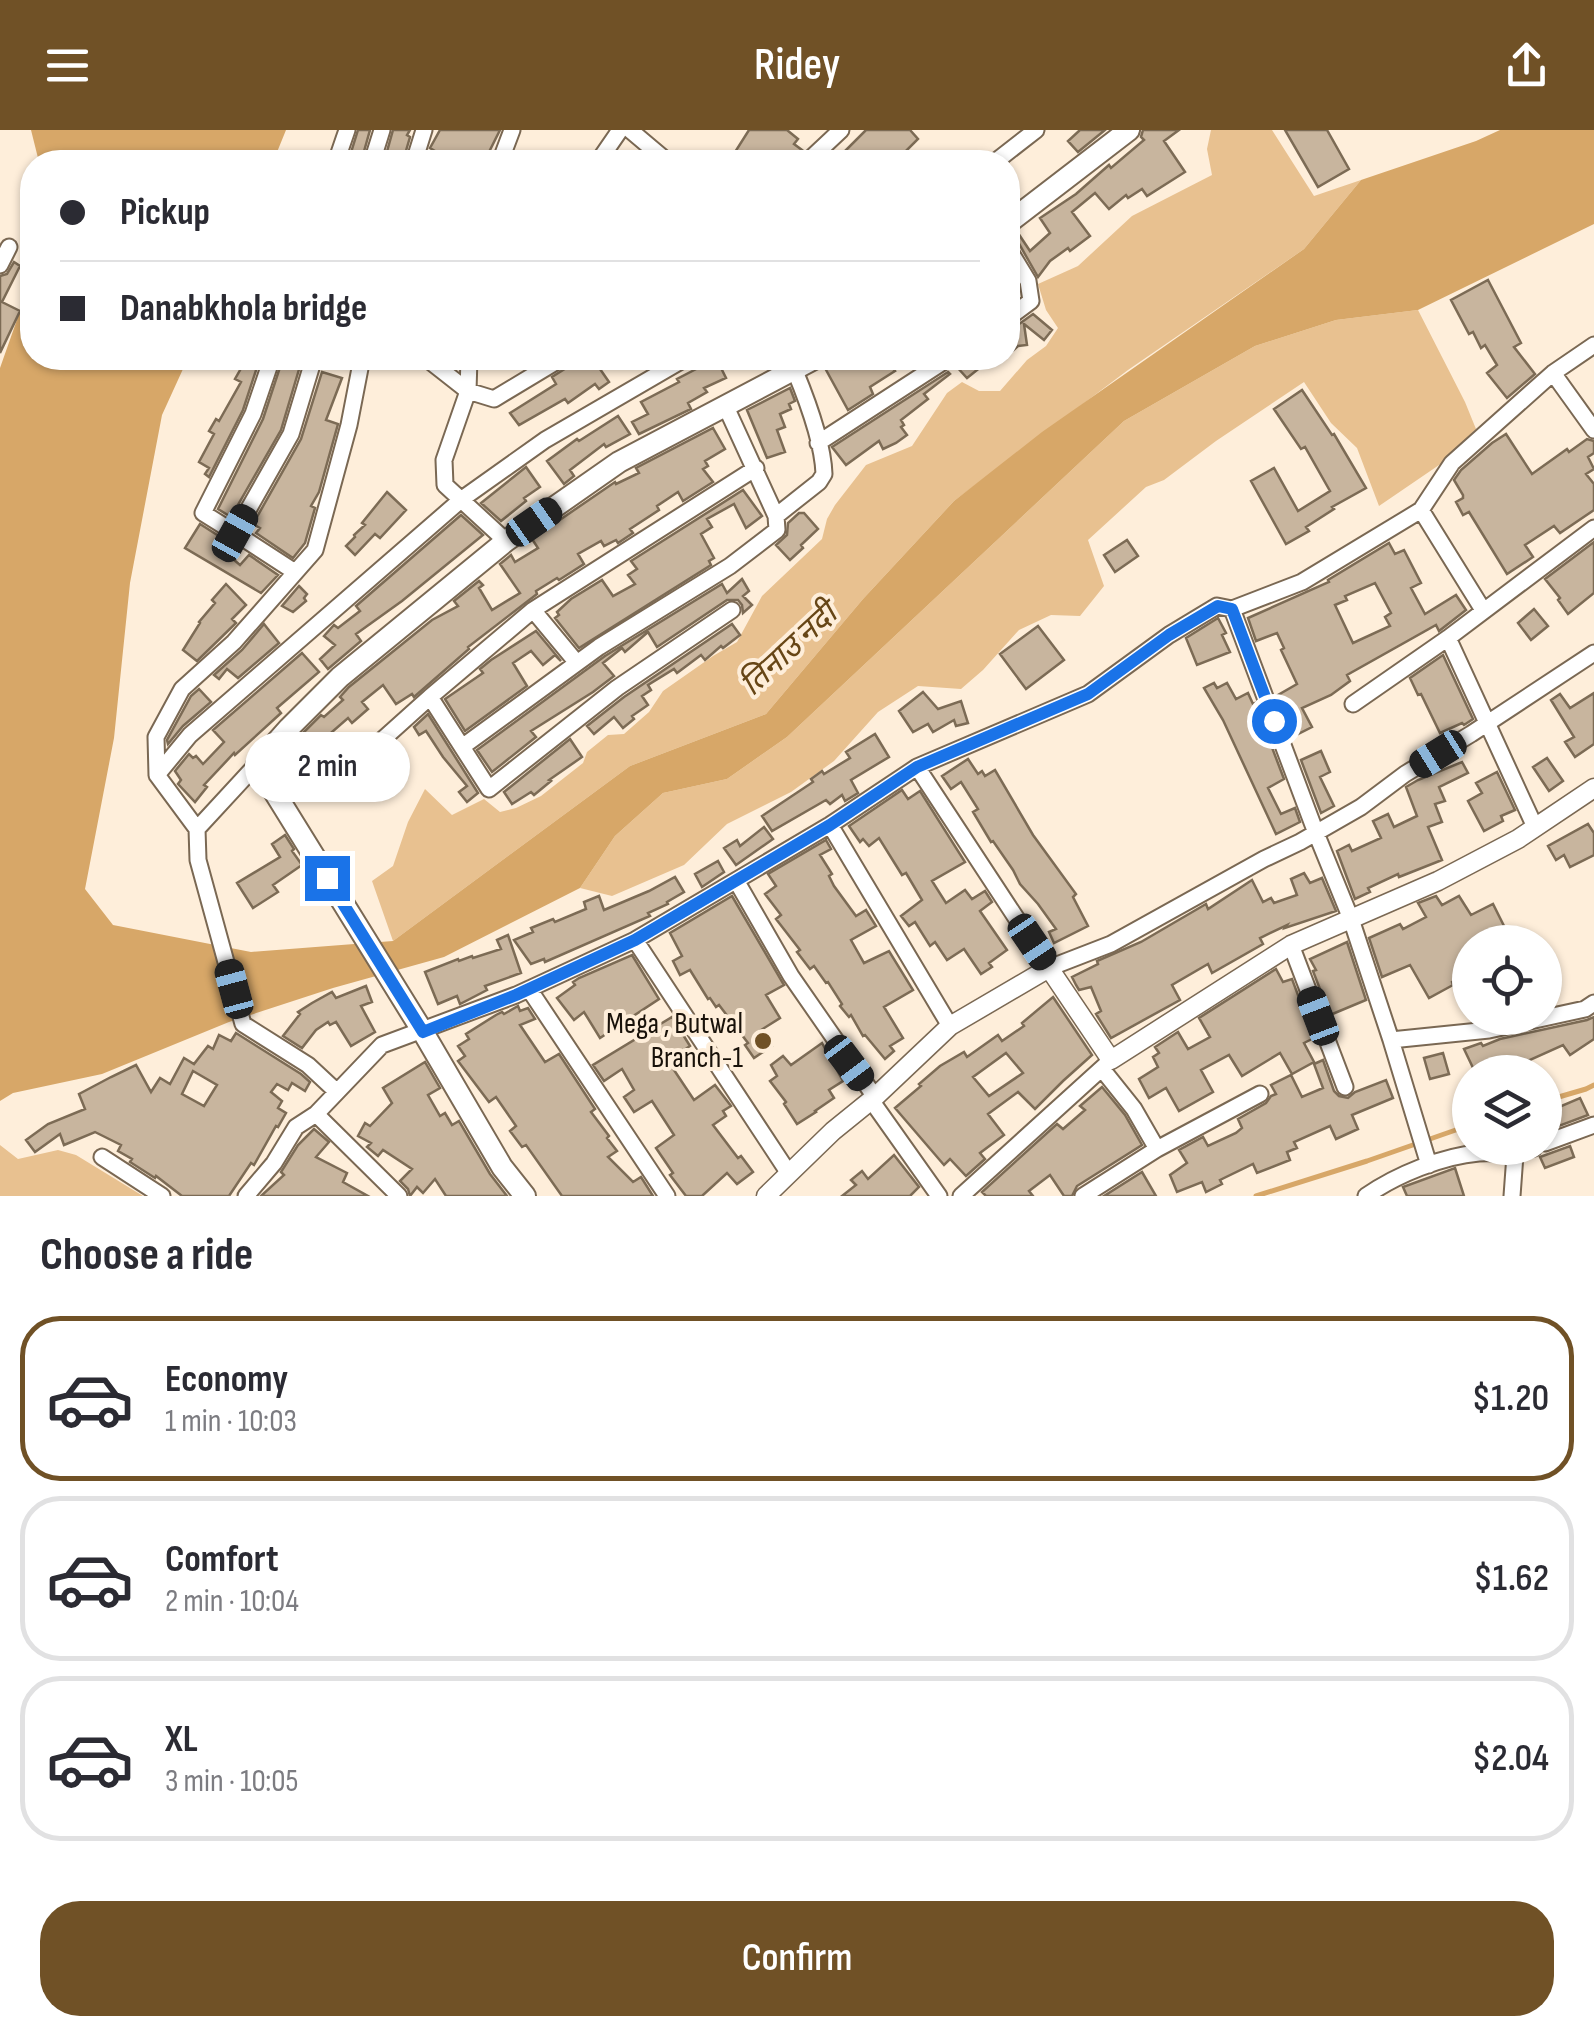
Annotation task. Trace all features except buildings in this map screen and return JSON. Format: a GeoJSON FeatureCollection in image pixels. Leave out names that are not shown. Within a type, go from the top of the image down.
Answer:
{"type":"FeatureCollection","features":[{"type":"Feature","properties":{"kind":"main road"},"geometry":{"type":"LineString","coordinates":[[1020,214],[1129,130]]}},
{"type":"Feature","properties":{"kind":"main road"},"geometry":{"type":"LineString","coordinates":[[525,1196],[502,1166],[257,764],[340,677],[506,541],[619,462],[794,371]]}},
{"type":"Feature","properties":{"kind":"street"},"geometry":{"type":"LineString","coordinates":[[630,130],[654,150]]}},
{"type":"Feature","properties":{"kind":"street"},"geometry":{"type":"LineString","coordinates":[[819,150],[840,130]]}},
{"type":"Feature","properties":{"kind":"street"},"geometry":{"type":"LineString","coordinates":[[1010,150],[1036,130]]}},
{"type":"Feature","properties":{"kind":"street"},"geometry":{"type":"LineString","coordinates":[[0,265],[9,247]]}},
{"type":"Feature","properties":{"kind":"street"},"geometry":{"type":"LineString","coordinates":[[1020,268],[1028,281],[1031,301],[1020,309]]}},
{"type":"Feature","properties":{"kind":"street"},"geometry":{"type":"LineString","coordinates":[[246,1196],[274,1163],[296,1127],[316,1114],[382,1045],[529,989],[635,940],[830,825],[917,767],[1088,694],[1169,635],[1218,606],[1232,609],[1302,582],[1421,510],[1452,463],[1552,373],[1594,346]]}},
{"type":"Feature","properties":{"kind":"street"},"geometry":{"type":"LineString","coordinates":[[268,370],[253,414],[202,513],[295,572]]}},
{"type":"Feature","properties":{"kind":"street"},"geometry":{"type":"LineString","coordinates":[[235,533],[291,434],[310,370]]}},
{"type":"Feature","properties":{"kind":"street"},"geometry":{"type":"LineString","coordinates":[[337,1092],[308,1064],[243,1024],[198,860],[197,829],[157,775],[156,738],[182,689],[234,642],[315,550],[360,370]]}},
{"type":"Feature","properties":{"kind":"street"},"geometry":{"type":"LineString","coordinates":[[441,370],[468,391],[494,399],[542,370]]}},
{"type":"Feature","properties":{"kind":"street"},"geometry":{"type":"LineString","coordinates":[[469,370],[468,391],[444,460],[445,484],[506,541]]}},
{"type":"Feature","properties":{"kind":"street"},"geometry":{"type":"LineString","coordinates":[[157,775],[190,735],[462,500],[545,440],[665,370]]}},
{"type":"Feature","properties":{"kind":"street"},"geometry":{"type":"LineString","coordinates":[[818,443],[931,370]]}},
{"type":"Feature","properties":{"kind":"street"},"geometry":{"type":"LineString","coordinates":[[776,516],[824,474],[804,393],[794,371]]}},
{"type":"Feature","properties":{"kind":"street"},"geometry":{"type":"LineString","coordinates":[[1552,373],[1594,430]]}},
{"type":"Feature","properties":{"kind":"street"},"geometry":{"type":"LineString","coordinates":[[462,747],[599,647],[730,566],[777,530],[776,516],[726,406]]}},
{"type":"Feature","properties":{"kind":"street"},"geometry":{"type":"LineString","coordinates":[[342,776],[534,610],[756,468]]}},
{"type":"Feature","properties":{"kind":"street"},"geometry":{"type":"LineString","coordinates":[[1421,510],[1483,610]]}},
{"type":"Feature","properties":{"kind":"street"},"geometry":{"type":"LineString","coordinates":[[1354,704],[1594,528]]}},
{"type":"Feature","properties":{"kind":"street"},"geometry":{"type":"LineString","coordinates":[[1232,609],[1352,920],[1429,1165]]}},
{"type":"Feature","properties":{"kind":"street"},"geometry":{"type":"LineString","coordinates":[[534,610],[577,663]]}},
{"type":"Feature","properties":{"kind":"street"},"geometry":{"type":"LineString","coordinates":[[430,697],[489,789],[616,688],[732,610]]}},
{"type":"Feature","properties":{"kind":"street"},"geometry":{"type":"LineString","coordinates":[[1448,638],[1534,828]]}},
{"type":"Feature","properties":{"kind":"street"},"geometry":{"type":"LineString","coordinates":[[766,1196],[950,1026],[1050,968],[1110,944],[1316,833],[1594,652]]}},
{"type":"Feature","properties":{"kind":"street"},"geometry":{"type":"LineString","coordinates":[[197,829],[257,764]]}},
{"type":"Feature","properties":{"kind":"street"},"geometry":{"type":"LineString","coordinates":[[917,767],[1050,968],[1157,1149]]}},
{"type":"Feature","properties":{"kind":"street"},"geometry":{"type":"LineString","coordinates":[[961,1196],[1107,1064],[1291,945],[1438,881],[1534,828],[1594,788]]}},
{"type":"Feature","properties":{"kind":"street"},"geometry":{"type":"LineString","coordinates":[[830,825],[950,1026]]}},
{"type":"Feature","properties":{"kind":"street"},"geometry":{"type":"LineString","coordinates":[[737,882],[791,976],[939,1196]]}},
{"type":"Feature","properties":{"kind":"street"},"geometry":{"type":"LineString","coordinates":[[635,940],[788,1172]]}},
{"type":"Feature","properties":{"kind":"street"},"geometry":{"type":"LineString","coordinates":[[1291,945],[1345,1087]]}},
{"type":"Feature","properties":{"kind":"street"},"geometry":{"type":"LineString","coordinates":[[529,989],[667,1196]]}},
{"type":"Feature","properties":{"kind":"street"},"geometry":{"type":"LineString","coordinates":[[1392,1040],[1489,1030],[1594,1004]]}},
{"type":"Feature","properties":{"kind":"street"},"geometry":{"type":"LineString","coordinates":[[1083,1196],[1157,1149],[1260,1094]]}},
{"type":"Feature","properties":{"kind":"street"},"geometry":{"type":"LineString","coordinates":[[316,1114],[399,1196]]}},
{"type":"Feature","properties":{"kind":"street"},"geometry":{"type":"LineString","coordinates":[[1562,1137],[1594,1125]]}},
{"type":"Feature","properties":{"kind":"street"},"geometry":{"type":"LineString","coordinates":[[102,1157],[162,1196]]}},
{"type":"Feature","properties":{"kind":"street"},"geometry":{"type":"LineString","coordinates":[[1366,1196],[1386,1182],[1452,1159]]}},
{"type":"Feature","properties":{"kind":"street"},"geometry":{"type":"LineString","coordinates":[[1512,1196],[1514,1165]]}},
{"type":"Feature","properties":{"kind":"shaded area"},"geometry":{"type":"Polygon","coordinates":[[[31,130],[286,130],[278,150],[36,150],[31,130]]]}},
{"type":"Feature","properties":{"kind":"shaded area"},"geometry":{"type":"Polygon","coordinates":[[[1211,130],[1272,130],[1314,196],[1361,180],[1304,249],[1128,370],[954,501],[863,599],[766,714],[630,766],[393,941],[372,881],[393,866],[408,822],[425,789],[452,815],[484,799],[500,812],[516,808],[541,796],[583,763],[587,752],[608,735],[624,734],[649,712],[663,691],[737,642],[762,596],[822,539],[835,505],[866,465],[912,446],[947,393],[962,382],[979,391],[1000,391],[1027,360],[1046,346],[1058,328],[1046,310],[1038,284],[1078,266],[1132,216],[1212,175],[1207,149],[1211,130]]]}},
{"type":"Feature","properties":{"kind":"shaded area"},"geometry":{"type":"Polygon","coordinates":[[[1500,130],[1594,130],[1594,224],[1418,310],[1336,320],[1255,346],[1124,421],[787,737],[727,779],[663,793],[615,836],[580,888],[444,957],[229,1022],[102,1074],[13,1093],[0,1101],[0,368],[20,309],[20,370],[183,370],[162,415],[130,583],[114,738],[85,889],[113,925],[251,952],[393,941],[630,766],[766,714],[863,599],[954,501],[1042,432],[1304,249],[1361,180],[1500,130]]]}},
{"type":"Feature","properties":{"kind":"shaded area"},"geometry":{"type":"Polygon","coordinates":[[[1418,310],[1476,429],[1442,463],[1379,506],[1357,448],[1331,423],[1304,382],[1164,480],[1146,487],[1088,540],[1104,586],[1080,616],[1051,615],[1019,630],[961,689],[918,686],[878,712],[834,761],[791,792],[727,824],[684,865],[612,896],[580,888],[615,836],[663,793],[727,779],[787,737],[1124,421],[1255,346],[1336,320],[1418,310]]]}},
{"type":"Feature","properties":{"kind":"shaded area"},"geometry":{"type":"Polygon","coordinates":[[[0,1145],[18,1159],[58,1150],[76,1155],[143,1196],[0,1196],[0,1145]]]}},
{"type":"Feature","properties":{"kind":"waterway"},"geometry":{"type":"LineString","coordinates":[[1562,1096],[1594,1085]]}},
{"type":"Feature","properties":{"kind":"waterway"},"geometry":{"type":"LineString","coordinates":[[1256,1196],[1452,1131]]}},
{"type":"Feature","properties":{"kind":"place","name":"Mega , Butwal Branch-1"},"geometry":{"type":"Point","coordinates":[763,1041]}},
{"type":"Feature","properties":{"kind":"route"},"geometry":{"type":"LineString","coordinates":[[327,878],[423,1032],[516,995],[635,940],[830,825],[917,767],[1088,694],[1169,635],[1218,606],[1232,609],[1274,721]]}},
{"type":"Feature","properties":{"kind":"water label","name":"तिनाउ नदी"},"geometry":{"type":"Point","coordinates":[789,650]}}]}
